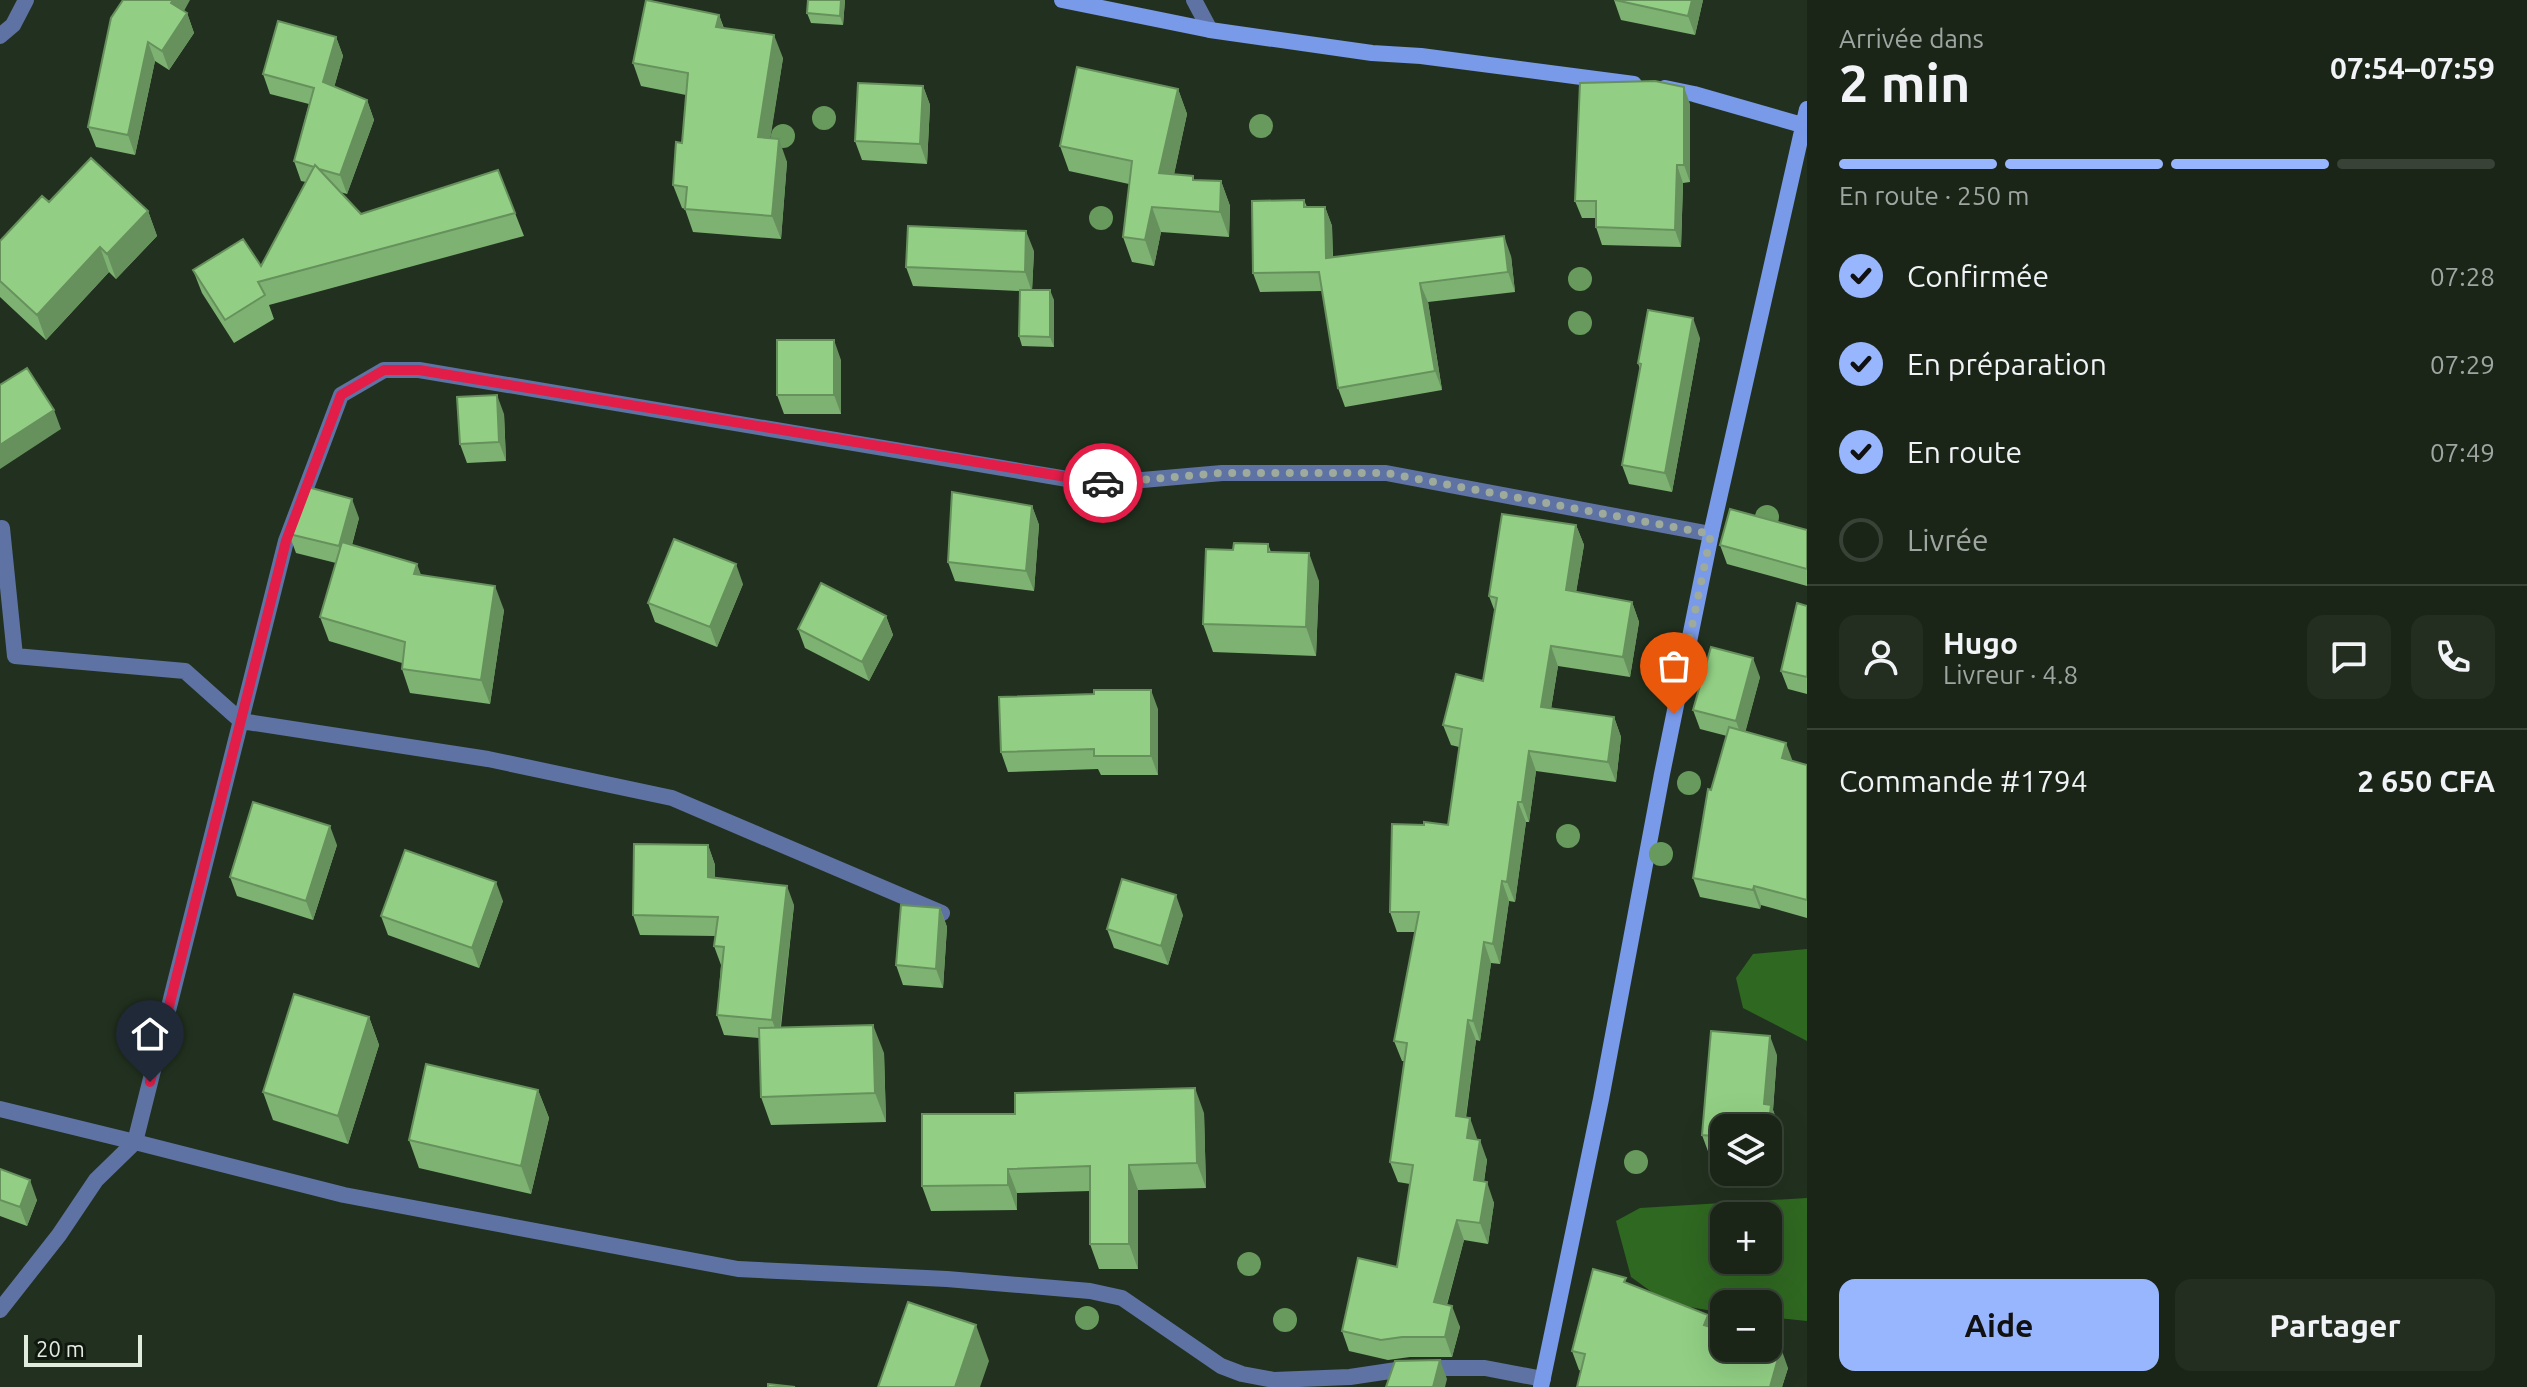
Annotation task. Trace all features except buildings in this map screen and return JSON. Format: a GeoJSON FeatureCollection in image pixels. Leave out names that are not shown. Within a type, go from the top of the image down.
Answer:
{"type":"FeatureCollection","features":[{"type":"Feature","properties":{"kind":"street"},"geometry":{"type":"LineString","coordinates":[[0,36],[13,25],[26,0]]}},
{"type":"Feature","properties":{"kind":"street"},"geometry":{"type":"LineString","coordinates":[[0,1109],[344,1195],[738,1269],[947,1279],[1106,1294],[1122,1298],[1221,1366],[1274,1380],[1350,1377],[1410,1368],[1485,1368],[1542,1383],[1601,1099],[1711,534],[1805,119],[1651,85],[1595,81],[1210,30],[1062,0]]}},
{"type":"Feature","properties":{"kind":"street"},"geometry":{"type":"LineString","coordinates":[[1194,0],[1210,30]]}},
{"type":"Feature","properties":{"kind":"street"},"geometry":{"type":"LineString","coordinates":[[0,1310],[59,1235],[96,1180],[135,1142],[286,541],[341,395],[384,370],[419,370],[1097,484],[1222,473],[1386,473],[1711,534]]}},
{"type":"Feature","properties":{"kind":"street"},"geometry":{"type":"LineString","coordinates":[[2,528],[15,656],[185,671],[241,721],[488,759],[672,798],[942,913]]}},
{"type":"Feature","properties":{"kind":"green space"},"geometry":{"type":"Polygon","coordinates":[[[1807,949],[1807,1041],[1743,1008],[1736,978],[1753,954],[1807,949]]]}},
{"type":"Feature","properties":{"kind":"green space"},"geometry":{"type":"Polygon","coordinates":[[[1807,1198],[1807,1321],[1782,1318],[1782,1290],[1710,1290],[1710,1311],[1667,1303],[1631,1277],[1616,1221],[1640,1208],[1710,1204],[1710,1274],[1782,1274],[1782,1202],[1740,1202],[1807,1198]]]}},
{"type":"Feature","properties":{"kind":"way so far"},"geometry":{"type":"LineString","coordinates":[[1103,483],[1222,473],[1386,473],[1711,534],[1674,714]]}},
{"type":"Feature","properties":{"kind":"route"},"geometry":{"type":"LineString","coordinates":[[150,1082],[286,541],[341,395],[384,370],[419,370],[1103,483]]}}]}
